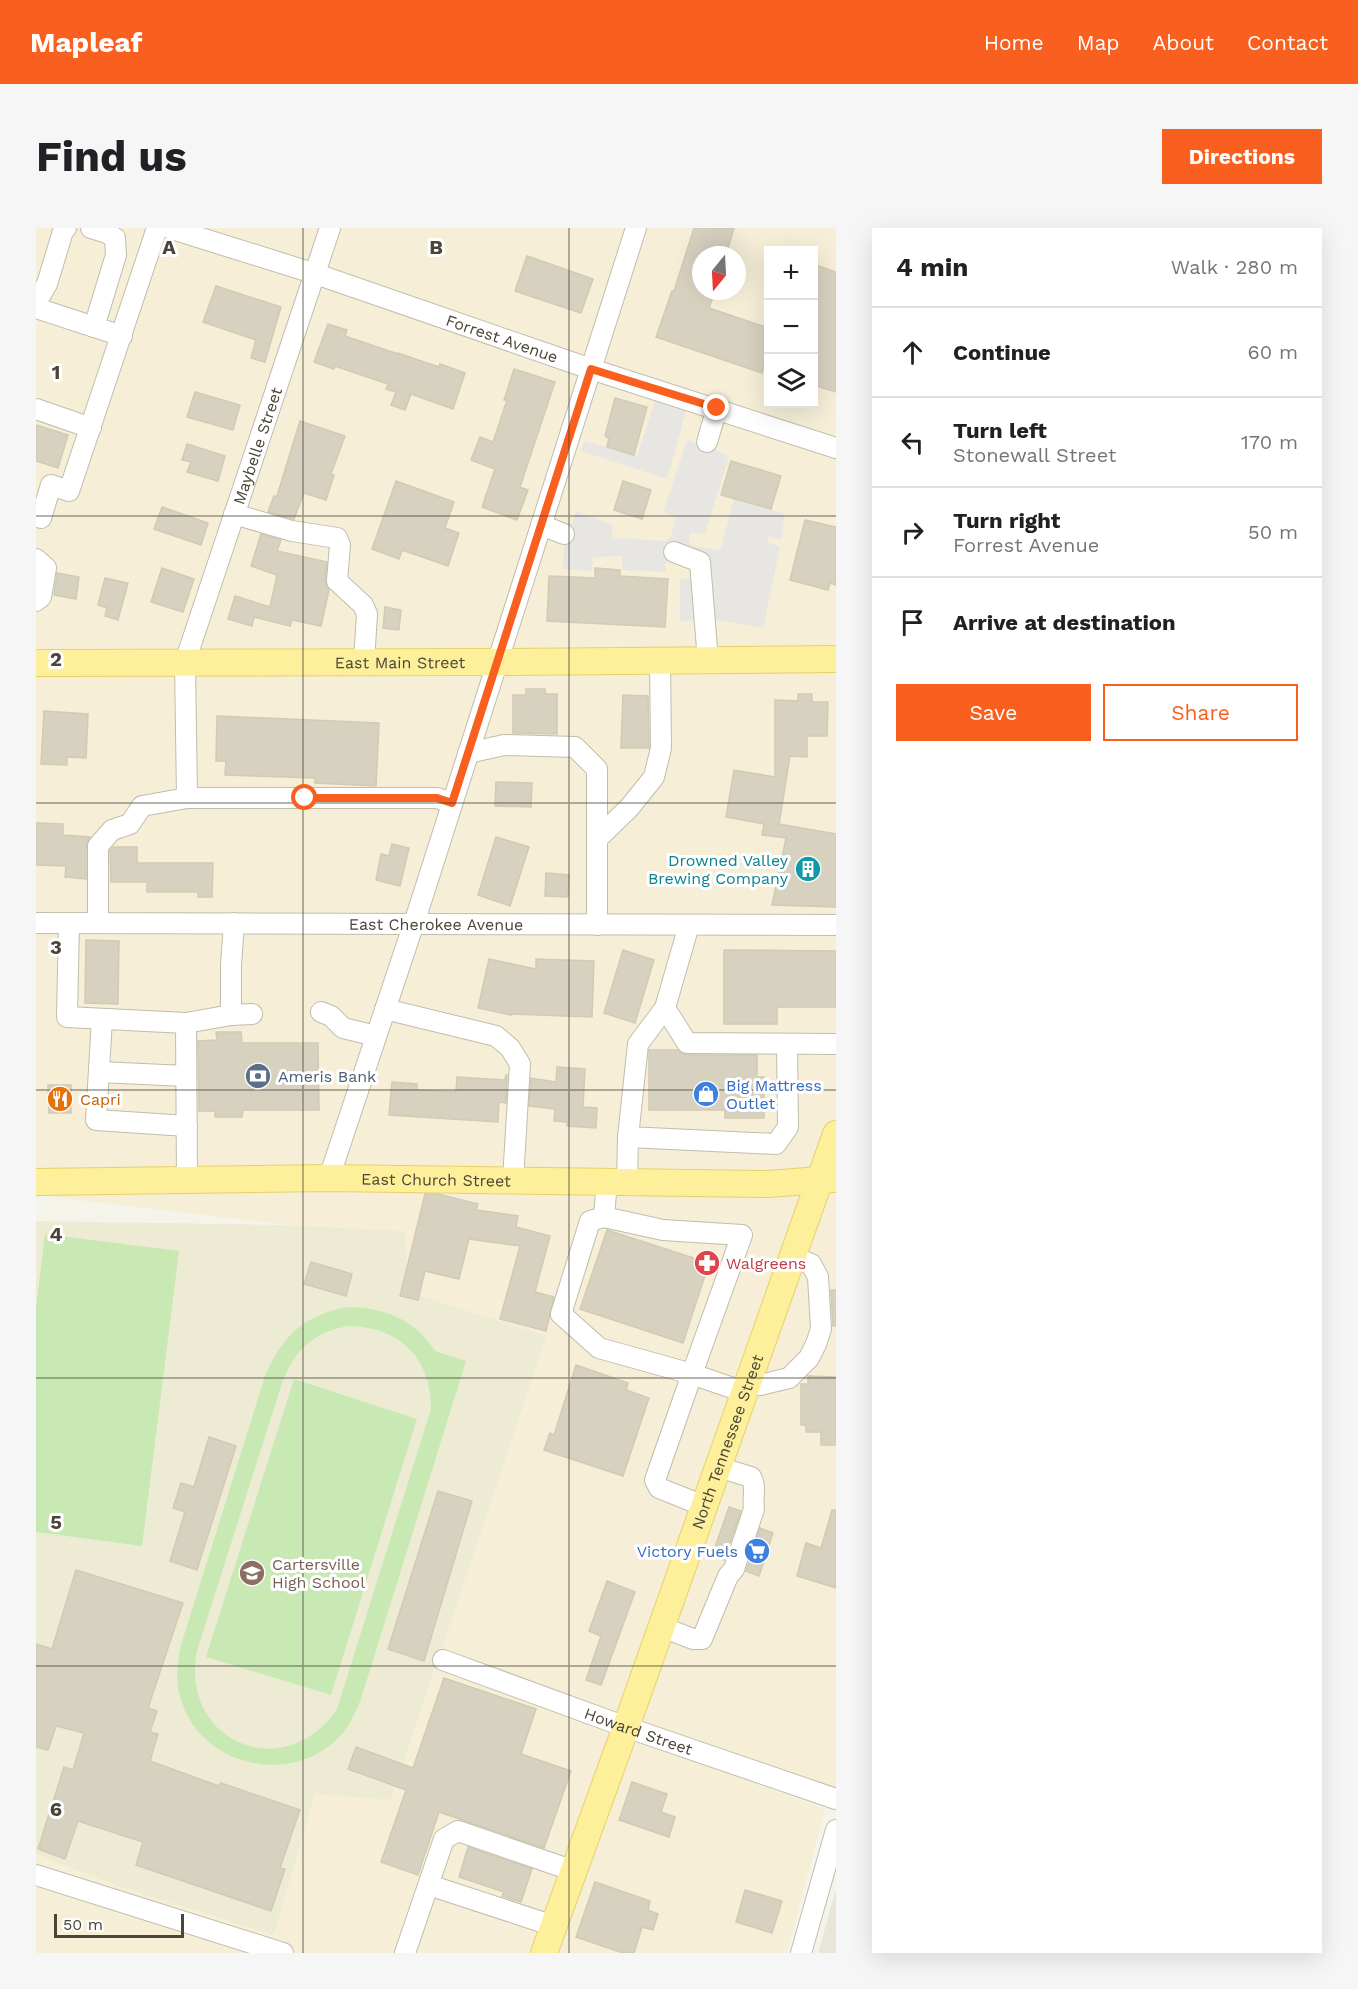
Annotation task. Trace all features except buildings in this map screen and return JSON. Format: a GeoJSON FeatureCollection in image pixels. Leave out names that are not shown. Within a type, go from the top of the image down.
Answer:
{"type":"FeatureCollection","features":[{"type":"Feature","properties":{"kind":"main road","name":"East Main Street"},"geometry":{"type":"LineString","coordinates":[[36,663],[836,659]]}},
{"type":"Feature","properties":{"kind":"main road","name":"North Tennessee Street"},"geometry":{"type":"LineString","coordinates":[[544,1953],[746,1387],[794,1257],[827,1180],[836,1134]]}},
{"type":"Feature","properties":{"kind":"main road","name":"East Church Street"},"geometry":{"type":"LineString","coordinates":[[36,1182],[329,1178],[768,1184],[827,1180]]}},
{"type":"Feature","properties":{"kind":"street"},"geometry":{"type":"LineString","coordinates":[[36,303],[46,284],[63,231],[66,228]]}},
{"type":"Feature","properties":{"kind":"street"},"geometry":{"type":"LineString","coordinates":[[91,228],[115,238],[116,250],[94,327]]}},
{"type":"Feature","properties":{"kind":"street"},"geometry":{"type":"LineString","coordinates":[[36,516],[41,518],[51,485],[69,491],[157,228]]}},
{"type":"Feature","properties":{"kind":"street","name":"Forrest Avenue"},"geometry":{"type":"LineString","coordinates":[[169,228],[316,274],[591,369],[836,448]]}},
{"type":"Feature","properties":{"kind":"street","name":"Maybelle Street"},"geometry":{"type":"LineString","coordinates":[[187,798],[185,662],[330,228]]}},
{"type":"Feature","properties":{"kind":"street"},"geometry":{"type":"LineString","coordinates":[[329,1178],[413,924],[636,228]]}},
{"type":"Feature","properties":{"kind":"street"},"geometry":{"type":"LineString","coordinates":[[116,250],[147,260]]}},
{"type":"Feature","properties":{"kind":"street"},"geometry":{"type":"LineString","coordinates":[[101,304],[129,314]]}},
{"type":"Feature","properties":{"kind":"street"},"geometry":{"type":"LineString","coordinates":[[36,308],[122,336]]}},
{"type":"Feature","properties":{"kind":"street"},"geometry":{"type":"LineString","coordinates":[[707,442],[717,408]]}},
{"type":"Feature","properties":{"kind":"street"},"geometry":{"type":"LineString","coordinates":[[36,409],[91,428]]}},
{"type":"Feature","properties":{"kind":"street"},"geometry":{"type":"LineString","coordinates":[[234,514],[292,531],[337,538],[340,545],[337,581],[363,604],[367,614],[364,662]]}},
{"type":"Feature","properties":{"kind":"street"},"geometry":{"type":"LineString","coordinates":[[541,525],[564,534]]}},
{"type":"Feature","properties":{"kind":"street"},"geometry":{"type":"LineString","coordinates":[[674,552],[700,562],[708,661]]}},
{"type":"Feature","properties":{"kind":"street"},"geometry":{"type":"LineString","coordinates":[[36,558],[46,568],[41,597],[36,601]]}},
{"type":"Feature","properties":{"kind":"street"},"geometry":{"type":"LineString","coordinates":[[597,839],[629,808],[654,777],[661,748],[660,661]]}},
{"type":"Feature","properties":{"kind":"street"},"geometry":{"type":"LineString","coordinates":[[468,753],[504,745],[575,747],[597,769],[597,925]]}},
{"type":"Feature","properties":{"kind":"street"},"geometry":{"type":"LineString","coordinates":[[98,923],[98,846],[112,830],[130,825],[142,806],[187,798],[437,798],[452,803]]}},
{"type":"Feature","properties":{"kind":"street","name":"East Cherokee Avenue"},"geometry":{"type":"LineString","coordinates":[[36,923],[836,925]]}},
{"type":"Feature","properties":{"kind":"street"},"geometry":{"type":"LineString","coordinates":[[69,923],[67,1017],[186,1023],[252,1014]]}},
{"type":"Feature","properties":{"kind":"street"},"geometry":{"type":"LineString","coordinates":[[231,1016],[234,924]]}},
{"type":"Feature","properties":{"kind":"street"},"geometry":{"type":"LineString","coordinates":[[604,1217],[617,1181],[628,1137],[638,1044],[665,1008],[689,925]]}},
{"type":"Feature","properties":{"kind":"street"},"geometry":{"type":"LineString","coordinates":[[665,1008],[687,1043],[836,1044]]}},
{"type":"Feature","properties":{"kind":"street"},"geometry":{"type":"LineString","coordinates":[[385,1009],[496,1036],[510,1048],[520,1064],[513,1180]]}},
{"type":"Feature","properties":{"kind":"street"},"geometry":{"type":"LineString","coordinates":[[321,1012],[331,1016],[343,1028],[376,1036]]}},
{"type":"Feature","properties":{"kind":"street"},"geometry":{"type":"LineString","coordinates":[[102,1019],[96,1120],[187,1126]]}},
{"type":"Feature","properties":{"kind":"street"},"geometry":{"type":"LineString","coordinates":[[186,1023],[187,1180]]}},
{"type":"Feature","properties":{"kind":"street"},"geometry":{"type":"LineString","coordinates":[[628,1137],[777,1143],[788,1127],[787,1044]]}},
{"type":"Feature","properties":{"kind":"street"},"geometry":{"type":"LineString","coordinates":[[99,1072],[186,1076]]}},
{"type":"Feature","properties":{"kind":"street"},"geometry":{"type":"LineString","coordinates":[[704,1506],[659,1488],[655,1480],[692,1374],[742,1235],[663,1230],[604,1217],[590,1221],[561,1314],[599,1348],[692,1374],[746,1387],[789,1378],[809,1359],[816,1344],[821,1329],[818,1277],[810,1264],[794,1257]]}},
{"type":"Feature","properties":{"kind":"street"},"geometry":{"type":"LineString","coordinates":[[662,1627],[693,1640],[702,1639],[728,1576],[734,1569],[754,1509],[755,1484],[751,1477],[718,1467]]}},
{"type":"Feature","properties":{"kind":"street","name":"Howard Street"},"geometry":{"type":"LineString","coordinates":[[443,1660],[626,1727],[836,1799]]}},
{"type":"Feature","properties":{"kind":"street"},"geometry":{"type":"LineString","coordinates":[[801,1953],[836,1830]]}},
{"type":"Feature","properties":{"kind":"street"},"geometry":{"type":"LineString","coordinates":[[405,1953],[444,1839],[458,1831],[574,1871]]}},
{"type":"Feature","properties":{"kind":"street"},"geometry":{"type":"LineString","coordinates":[[44,1877],[236,1946],[283,1953]]}},
{"type":"Feature","properties":{"kind":"street"},"geometry":{"type":"LineString","coordinates":[[429,1885],[554,1926]]}},
{"type":"Feature","properties":{"kind":"shaded area"},"geometry":{"type":"Polygon","coordinates":[[[36,228],[836,228],[836,1789],[441,1651],[547,1337],[408,1292],[405,1231],[287,1225],[36,1195],[36,228]]]}},
{"type":"Feature","properties":{"kind":"shaded area"},"geometry":{"type":"Polygon","coordinates":[[[655,401],[686,411],[667,479],[581,451],[584,441],[637,456],[655,401]]]}},
{"type":"Feature","properties":{"kind":"shaded area"},"geometry":{"type":"Polygon","coordinates":[[[708,414],[726,419],[715,449],[729,456],[705,534],[690,533],[689,543],[694,546],[721,549],[734,498],[785,514],[781,539],[769,537],[767,542],[780,547],[763,628],[718,620],[680,621],[680,580],[692,578],[694,569],[668,561],[665,564],[666,572],[622,570],[622,556],[593,557],[592,571],[563,569],[564,545],[561,540],[551,537],[556,520],[572,524],[576,511],[613,525],[612,536],[616,538],[666,541],[671,536],[676,517],[663,512],[687,440],[703,446],[708,414]]]}},
{"type":"Feature","properties":{"kind":"shaded area","name":"Cartersville High School"},"geometry":{"type":"Polygon","coordinates":[[[36,1221],[287,1225],[405,1231],[408,1292],[547,1336],[391,1800],[315,1794],[274,1935],[120,1887],[36,1854],[36,1221]]]}},
{"type":"Feature","properties":{"kind":"shaded area"},"geometry":{"type":"Polygon","coordinates":[[[437,1666],[825,1809],[787,1953],[36,1953],[36,1854],[120,1887],[274,1935],[315,1793],[391,1800],[437,1666]]]}},
{"type":"Feature","properties":{"kind":"shaded area"},"geometry":{"type":"Polygon","coordinates":[[[836,1889],[836,1953],[818,1953],[836,1889]]]}},
{"type":"Feature","properties":{"kind":"green space"},"geometry":{"type":"Polygon","coordinates":[[[45,1234],[179,1251],[142,1546],[36,1532],[36,1307],[45,1234]]]}},
{"type":"Feature","properties":{"kind":"green space"},"geometry":{"type":"Polygon","coordinates":[[[347,1307],[385,1312],[408,1323],[427,1340],[435,1351],[466,1361],[361,1699],[351,1720],[344,1732],[324,1750],[302,1760],[277,1765],[253,1763],[229,1755],[209,1742],[192,1723],[181,1700],[178,1686],[177,1672],[181,1645],[265,1376],[279,1349],[296,1330],[306,1322],[347,1307]],[[348,1326],[324,1333],[307,1344],[287,1371],[197,1651],[196,1683],[204,1709],[220,1730],[241,1743],[265,1748],[291,1745],[315,1732],[337,1709],[431,1409],[430,1391],[425,1374],[409,1348],[383,1332],[348,1326]]]}},
{"type":"Feature","properties":{"kind":"green space"},"geometry":{"type":"Polygon","coordinates":[[[294,1379],[417,1419],[331,1695],[206,1657],[294,1379]]]}},
{"type":"Feature","properties":{"kind":"place","name":"Drowned Valley Brewing Company"},"geometry":{"type":"Point","coordinates":[808,869]}},
{"type":"Feature","properties":{"kind":"place","name":"Ameris Bank"},"geometry":{"type":"Point","coordinates":[258,1076]}},
{"type":"Feature","properties":{"kind":"place","name":"Big Mattress Outlet"},"geometry":{"type":"Point","coordinates":[706,1094]}},
{"type":"Feature","properties":{"kind":"place","name":"Capri"},"geometry":{"type":"Point","coordinates":[60,1099]}},
{"type":"Feature","properties":{"kind":"place","name":"Walgreens"},"geometry":{"type":"Point","coordinates":[707,1263]}},
{"type":"Feature","properties":{"kind":"place","name":"Victory Fuels"},"geometry":{"type":"Point","coordinates":[757,1551]}},
{"type":"Feature","properties":{"kind":"place","name":"Cartersville High School"},"geometry":{"type":"Point","coordinates":[252,1573]}},
{"type":"Feature","properties":{"kind":"route"},"geometry":{"type":"LineString","coordinates":[[305,798],[437,798],[452,803],[591,369],[717,408]]}}]}
